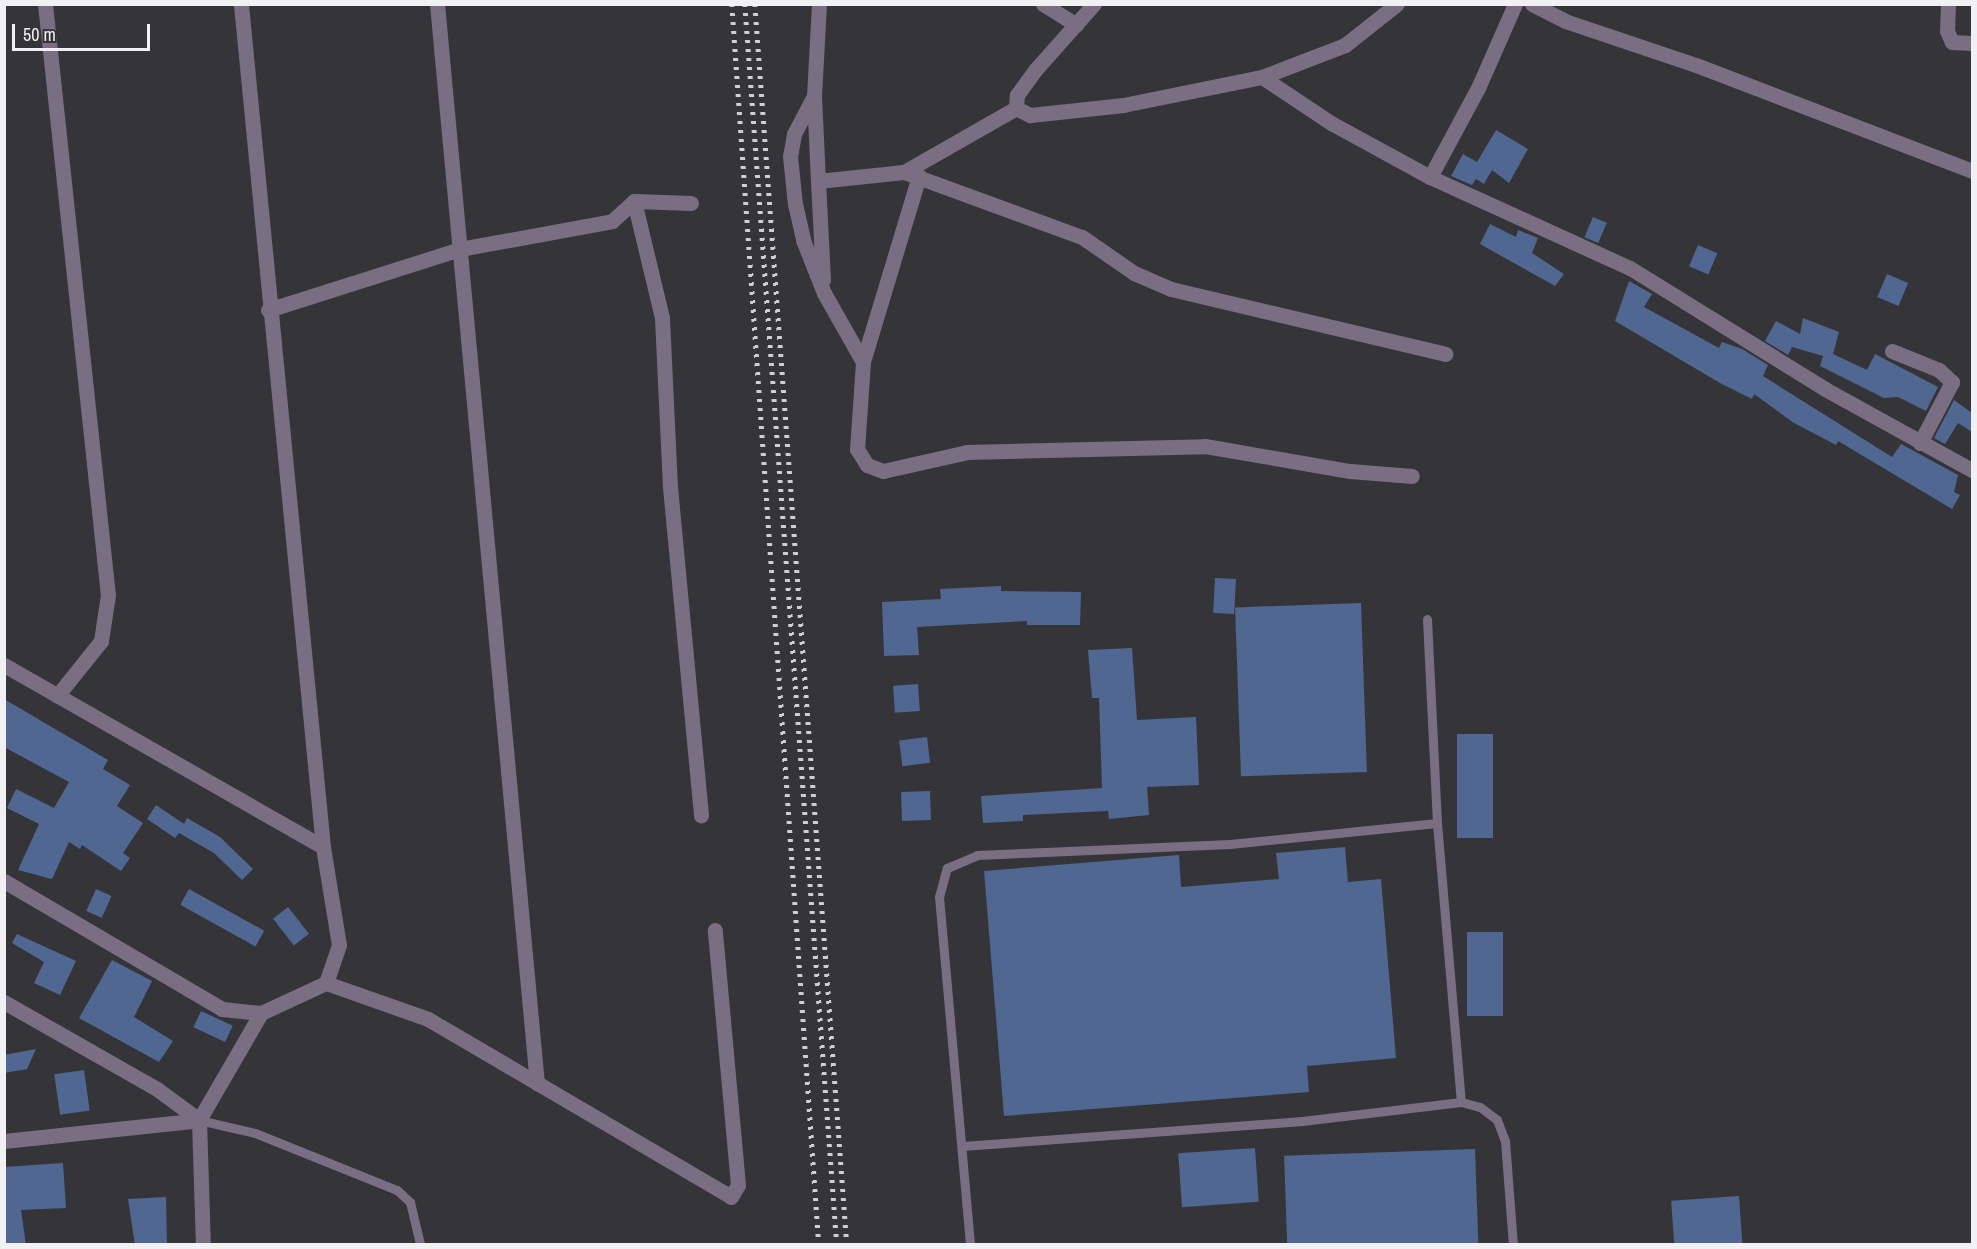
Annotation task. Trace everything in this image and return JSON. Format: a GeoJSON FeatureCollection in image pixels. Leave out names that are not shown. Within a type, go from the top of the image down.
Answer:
{"type":"FeatureCollection","features":[{"type":"Feature","properties":{"kind":"street"},"geometry":{"type":"LineString","coordinates":[[45,4],[108,595],[100,640],[57,696]]}},
{"type":"Feature","properties":{"kind":"street"},"geometry":{"type":"LineString","coordinates":[[241,4],[268,310],[323,847],[339,945],[326,983]]}},
{"type":"Feature","properties":{"kind":"street"},"geometry":{"type":"LineString","coordinates":[[436,4],[537,1083]]}},
{"type":"Feature","properties":{"kind":"street"},"geometry":{"type":"LineString","coordinates":[[819,4],[814,96],[824,293]]}},
{"type":"Feature","properties":{"kind":"street"},"geometry":{"type":"LineString","coordinates":[[1043,4],[1076,25]]}},
{"type":"Feature","properties":{"kind":"street"},"geometry":{"type":"LineString","coordinates":[[1016,108],[1017,95],[1094,4]]}},
{"type":"Feature","properties":{"kind":"street"},"geometry":{"type":"LineString","coordinates":[[1016,108],[1030,115],[1123,105],[1262,77],[1345,45],[1398,4]]}},
{"type":"Feature","properties":{"kind":"street"},"geometry":{"type":"LineString","coordinates":[[1430,177],[1478,88],[1515,4]]}},
{"type":"Feature","properties":{"kind":"street"},"geometry":{"type":"LineString","coordinates":[[1532,4],[1565,21],[1696,65],[1972,171]]}},
{"type":"Feature","properties":{"kind":"street"},"geometry":{"type":"LineString","coordinates":[[1948,4],[1947,31],[1952,42],[1972,43]]}},
{"type":"Feature","properties":{"kind":"street"},"geometry":{"type":"LineString","coordinates":[[1262,77],[1331,123],[1430,177],[1630,268],[1920,443],[1972,470]]}},
{"type":"Feature","properties":{"kind":"street"},"geometry":{"type":"LineString","coordinates":[[814,96],[794,134],[790,156],[803,240],[824,293],[862,362]]}},
{"type":"Feature","properties":{"kind":"street"},"geometry":{"type":"LineString","coordinates":[[1016,108],[911,174],[862,362],[856,449],[867,465],[883,471],[967,453],[1205,447],[1350,471],[1412,476]]}},
{"type":"Feature","properties":{"kind":"street"},"geometry":{"type":"LineString","coordinates":[[818,181],[911,174],[1082,237],[1134,273],[1171,289],[1445,354]]}},
{"type":"Feature","properties":{"kind":"street"},"geometry":{"type":"LineString","coordinates":[[268,310],[460,249],[585,228],[612,221],[634,201],[691,203]]}},
{"type":"Feature","properties":{"kind":"street"},"geometry":{"type":"LineString","coordinates":[[634,201],[662,318],[670,487],[701,816]]}},
{"type":"Feature","properties":{"kind":"street"},"geometry":{"type":"LineString","coordinates":[[1892,351],[1939,370],[1952,382],[1920,443]]}},
{"type":"Feature","properties":{"kind":"street"},"geometry":{"type":"LineString","coordinates":[[4,666],[323,847]]}},
{"type":"Feature","properties":{"kind":"street"},"geometry":{"type":"LineString","coordinates":[[4,881],[222,1009],[261,1013],[326,983],[428,1019],[731,1197],[738,1185],[715,930]]}},
{"type":"Feature","properties":{"kind":"street"},"geometry":{"type":"LineString","coordinates":[[4,1002],[156,1089],[199,1120]]}},
{"type":"Feature","properties":{"kind":"street"},"geometry":{"type":"LineString","coordinates":[[203,1245],[199,1120],[261,1013]]}},
{"type":"Feature","properties":{"kind":"street"},"geometry":{"type":"LineString","coordinates":[[4,1141],[199,1120]]}},
{"type":"Feature","properties":{"kind":"lane"},"geometry":{"type":"LineString","coordinates":[[1427,619],[1437,823],[1461,1102]]}},
{"type":"Feature","properties":{"kind":"lane"},"geometry":{"type":"LineString","coordinates":[[970,1245],[939,897],[947,868],[977,855],[1230,844],[1437,823]]}},
{"type":"Feature","properties":{"kind":"lane"},"geometry":{"type":"LineString","coordinates":[[962,1146],[1302,1121],[1461,1102],[1480,1107],[1497,1120],[1505,1141],[1513,1245]]}},
{"type":"Feature","properties":{"kind":"lane"},"geometry":{"type":"LineString","coordinates":[[199,1120],[255,1133],[397,1190],[410,1202],[420,1245]]}},
{"type":"Feature","properties":{"kind":"building"},"geometry":{"type":"Polygon","coordinates":[[[1496,130],[1528,149],[1509,183],[1492,170],[1484,184],[1476,179],[1472,185],[1451,176],[1463,154],[1477,162],[1496,130]]]}},
{"type":"Feature","properties":{"kind":"building"},"geometry":{"type":"Polygon","coordinates":[[[1593,217],[1607,223],[1598,243],[1584,237],[1593,217]]]}},
{"type":"Feature","properties":{"kind":"building"},"geometry":{"type":"Polygon","coordinates":[[[1490,224],[1516,237],[1518,230],[1538,238],[1532,253],[1564,274],[1555,286],[1480,244],[1490,224]]]}},
{"type":"Feature","properties":{"kind":"building"},"geometry":{"type":"Polygon","coordinates":[[[1698,245],[1717,253],[1708,274],[1689,266],[1698,245]]]}},
{"type":"Feature","properties":{"kind":"building"},"geometry":{"type":"Polygon","coordinates":[[[1887,274],[1908,283],[1898,306],[1877,297],[1887,274]]]}},
{"type":"Feature","properties":{"kind":"building"},"geometry":{"type":"Polygon","coordinates":[[[1629,281],[1652,294],[1644,307],[1719,348],[1722,342],[1742,349],[1768,365],[1763,376],[1892,457],[1901,444],[1958,475],[1954,492],[1960,495],[1952,509],[1838,441],[1836,445],[1794,423],[1754,394],[1752,399],[1720,383],[1615,321],[1629,281]]]}},
{"type":"Feature","properties":{"kind":"building"},"geometry":{"type":"Polygon","coordinates":[[[1803,318],[1839,332],[1833,354],[1867,370],[1875,354],[1938,387],[1926,411],[1898,397],[1884,398],[1820,366],[1823,356],[1792,347],[1788,355],[1765,341],[1776,321],[1800,334],[1803,318]]]}},
{"type":"Feature","properties":{"kind":"building"},"geometry":{"type":"Polygon","coordinates":[[[1954,400],[1972,413],[1972,432],[1958,423],[1945,444],[1934,438],[1954,400]]]}},
{"type":"Feature","properties":{"kind":"building"},"geometry":{"type":"Polygon","coordinates":[[[1215,578],[1236,579],[1234,614],[1213,613],[1215,578]]]}},
{"type":"Feature","properties":{"kind":"building"},"geometry":{"type":"Polygon","coordinates":[[[1001,586],[1001,591],[1081,592],[1080,625],[1027,625],[1027,621],[917,627],[919,655],[884,656],[882,602],[941,599],[940,589],[1001,586]]]}},
{"type":"Feature","properties":{"kind":"building"},"geometry":{"type":"Polygon","coordinates":[[[1361,603],[1367,772],[1241,776],[1235,607],[1361,603]]]}},
{"type":"Feature","properties":{"kind":"building"},"geometry":{"type":"Polygon","coordinates":[[[1132,648],[1137,720],[1196,717],[1199,785],[1147,787],[1149,815],[1109,819],[1108,811],[1023,815],[1023,821],[983,823],[981,796],[1102,788],[1099,698],[1092,698],[1088,650],[1132,648]]]}},
{"type":"Feature","properties":{"kind":"building"},"geometry":{"type":"Polygon","coordinates":[[[918,684],[920,711],[895,713],[893,686],[918,684]]]}},
{"type":"Feature","properties":{"kind":"building"},"geometry":{"type":"Polygon","coordinates":[[[4,699],[108,760],[103,769],[130,785],[117,806],[143,823],[123,853],[130,858],[121,871],[82,845],[80,849],[69,842],[52,879],[18,870],[39,824],[7,808],[16,789],[54,808],[69,782],[4,747],[4,699]]]}},
{"type":"Feature","properties":{"kind":"building"},"geometry":{"type":"Polygon","coordinates":[[[1457,734],[1493,734],[1493,838],[1457,838],[1457,734]]]}},
{"type":"Feature","properties":{"kind":"building"},"geometry":{"type":"Polygon","coordinates":[[[927,737],[930,763],[902,766],[899,740],[927,737]]]}},
{"type":"Feature","properties":{"kind":"building"},"geometry":{"type":"Polygon","coordinates":[[[930,791],[931,820],[902,821],[901,792],[930,791]]]}},
{"type":"Feature","properties":{"kind":"building"},"geometry":{"type":"Polygon","coordinates":[[[156,805],[184,824],[187,818],[220,837],[253,869],[242,880],[214,853],[179,833],[175,838],[147,819],[156,805]]]}},
{"type":"Feature","properties":{"kind":"building"},"geometry":{"type":"Polygon","coordinates":[[[1345,847],[1348,882],[1381,879],[1396,1058],[1307,1066],[1309,1092],[1004,1116],[984,871],[1179,855],[1181,887],[1279,879],[1276,853],[1345,847]]]}},
{"type":"Feature","properties":{"kind":"building"},"geometry":{"type":"Polygon","coordinates":[[[96,889],[112,896],[102,918],[86,911],[96,889]]]}},
{"type":"Feature","properties":{"kind":"building"},"geometry":{"type":"Polygon","coordinates":[[[189,889],[264,931],[255,946],[180,905],[189,889]]]}},
{"type":"Feature","properties":{"kind":"building"},"geometry":{"type":"Polygon","coordinates":[[[288,907],[309,934],[294,945],[273,919],[288,907]]]}},
{"type":"Feature","properties":{"kind":"building"},"geometry":{"type":"Polygon","coordinates":[[[1467,932],[1503,932],[1503,1016],[1467,1016],[1467,932]]]}},
{"type":"Feature","properties":{"kind":"building"},"geometry":{"type":"Polygon","coordinates":[[[17,934],[76,961],[60,995],[34,983],[44,962],[12,943],[17,934]]]}},
{"type":"Feature","properties":{"kind":"building"},"geometry":{"type":"Polygon","coordinates":[[[112,960],[152,981],[134,1017],[173,1041],[159,1062],[79,1018],[112,960]]]}},
{"type":"Feature","properties":{"kind":"building"},"geometry":{"type":"Polygon","coordinates":[[[201,1011],[233,1026],[225,1042],[193,1027],[201,1011]]]}},
{"type":"Feature","properties":{"kind":"building"},"geometry":{"type":"Polygon","coordinates":[[[36,1049],[27,1069],[4,1073],[4,1055],[36,1049]]]}},
{"type":"Feature","properties":{"kind":"building"},"geometry":{"type":"Polygon","coordinates":[[[84,1070],[90,1111],[60,1115],[54,1074],[84,1070]]]}},
{"type":"Feature","properties":{"kind":"building"},"geometry":{"type":"Polygon","coordinates":[[[1255,1148],[1259,1202],[1182,1207],[1178,1153],[1255,1148]]]}},
{"type":"Feature","properties":{"kind":"building"},"geometry":{"type":"Polygon","coordinates":[[[1475,1149],[1478,1244],[1287,1244],[1284,1156],[1475,1149]]]}},
{"type":"Feature","properties":{"kind":"building"},"geometry":{"type":"Polygon","coordinates":[[[63,1163],[66,1208],[21,1210],[26,1245],[4,1245],[4,1167],[63,1163]]]}},
{"type":"Feature","properties":{"kind":"building"},"geometry":{"type":"Polygon","coordinates":[[[1739,1196],[1742,1244],[1674,1244],[1671,1201],[1739,1196]]]}},
{"type":"Feature","properties":{"kind":"building"},"geometry":{"type":"Polygon","coordinates":[[[166,1197],[167,1245],[135,1245],[128,1199],[166,1197]]]}},
{"type":"Feature","properties":{"kind":"railway"},"geometry":{"type":"LineString","coordinates":[[732,4],[819,1244]]}},
{"type":"Feature","properties":{"kind":"railway"},"geometry":{"type":"LineString","coordinates":[[745,4],[837,1244]]}},
{"type":"Feature","properties":{"kind":"railway"},"geometry":{"type":"LineString","coordinates":[[755,4],[847,1244]]}}]}
